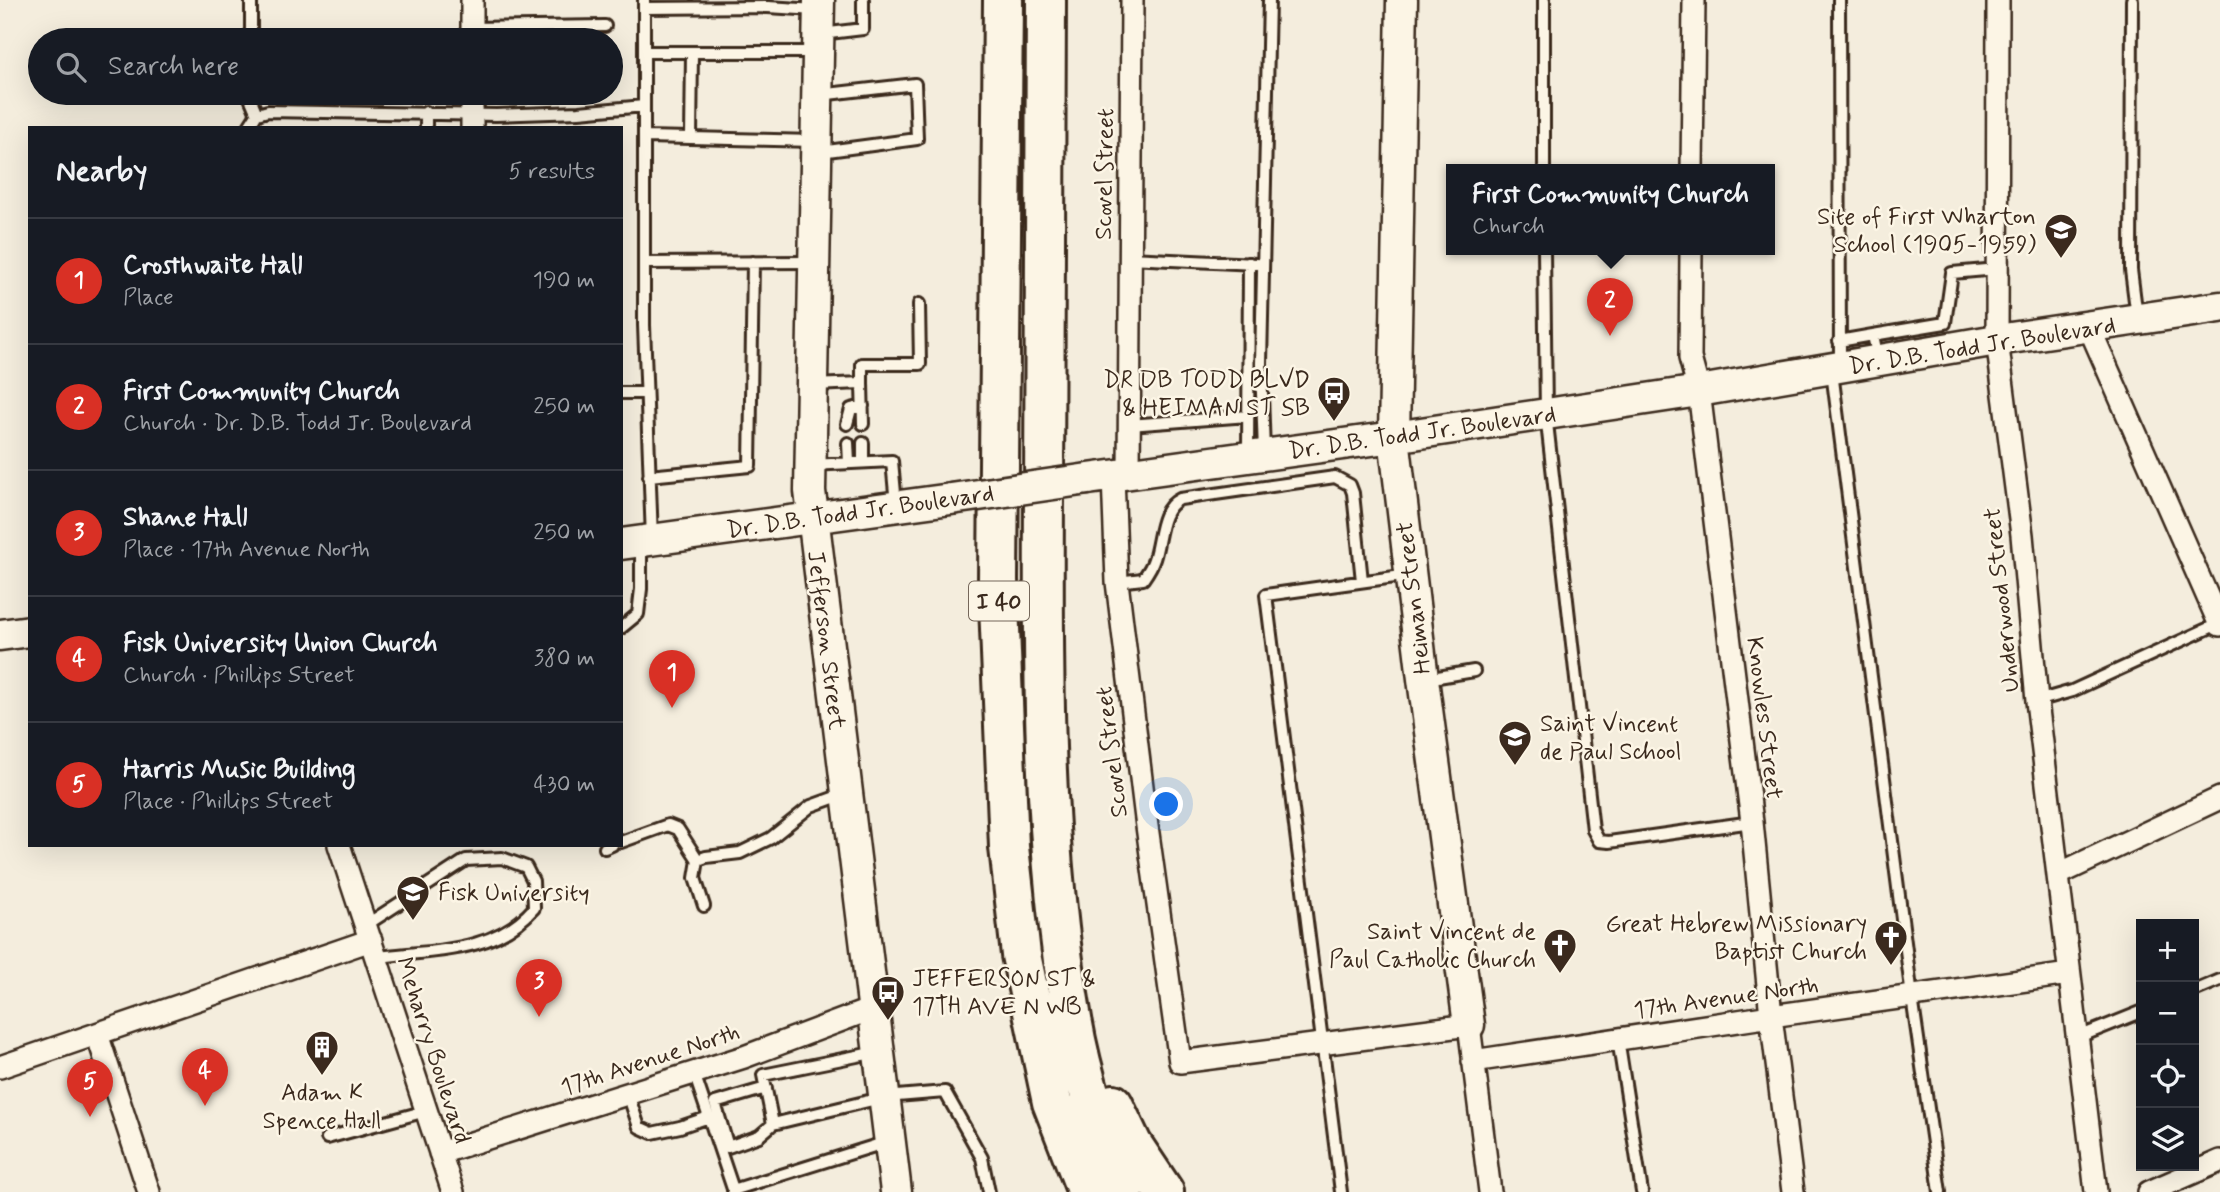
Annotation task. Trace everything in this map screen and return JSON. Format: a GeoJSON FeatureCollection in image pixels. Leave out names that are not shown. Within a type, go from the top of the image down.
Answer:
{"type":"FeatureCollection","features":[{"type":"Feature","properties":{"kind":"highway","name":"I 40"},"geometry":{"type":"LineString","coordinates":[[1003,0],[999,580],[1009,847],[1021,955],[1052,1102],[1087,1192]]}},
{"type":"Feature","properties":{"kind":"highway","name":"I 40"},"geometry":{"type":"LineString","coordinates":[[1046,0],[1044,580],[1047,795],[1056,898],[1072,1020],[1132,1144],[1164,1192]]}},
{"type":"Feature","properties":{"kind":"highway"},"geometry":{"type":"LineString","coordinates":[[1072,1020],[1100,1129],[1123,1192]]}},
{"type":"Feature","properties":{"kind":"main road","name":"Heiman Street"},"geometry":{"type":"LineString","coordinates":[[1402,0],[1394,437],[1469,1026]]}},
{"type":"Feature","properties":{"kind":"main road","name":"Jefferson Street"},"geometry":{"type":"LineString","coordinates":[[819,24],[816,262],[811,385],[812,519],[896,1192]]}},
{"type":"Feature","properties":{"kind":"main road","name":"Dr. D.B. Todd Jr. Boulevard"},"geometry":{"type":"LineString","coordinates":[[638,541],[1394,437],[1699,391],[1907,343],[1997,340],[2220,307]]}},
{"type":"Feature","properties":{"kind":"main road"},"geometry":{"type":"LineString","coordinates":[[0,635],[28,631]]}},
{"type":"Feature","properties":{"kind":"street"},"geometry":{"type":"LineString","coordinates":[[472,0],[472,28]]}},
{"type":"Feature","properties":{"kind":"street","name":"Scovel Street"},"geometry":{"type":"LineString","coordinates":[[1132,0],[1129,425],[1110,476],[1117,582],[1180,1062],[1324,1044]]}},
{"type":"Feature","properties":{"kind":"street"},"geometry":{"type":"LineString","coordinates":[[1692,164],[1694,0]]}},
{"type":"Feature","properties":{"kind":"street","name":"Underwood Street"},"geometry":{"type":"LineString","coordinates":[[1998,0],[1997,340],[2022,535],[2037,701],[2095,1192]]}},
{"type":"Feature","properties":{"kind":"street","name":"Knowles Street"},"geometry":{"type":"LineString","coordinates":[[1691,255],[1690,358],[1699,391],[1752,822],[1771,1016],[1793,1192]]}},
{"type":"Feature","properties":{"kind":"street"},"geometry":{"type":"LineString","coordinates":[[2089,327],[2220,624]]}},
{"type":"Feature","properties":{"kind":"street"},"geometry":{"type":"LineString","coordinates":[[2059,874],[2220,798]]}},
{"type":"Feature","properties":{"kind":"street","name":"Meharry Boulevard"},"geometry":{"type":"LineString","coordinates":[[340,847],[453,1192]]}},
{"type":"Feature","properties":{"kind":"street"},"geometry":{"type":"LineString","coordinates":[[0,1067],[371,940]]}},
{"type":"Feature","properties":{"kind":"street","name":"17th Avenue North"},"geometry":{"type":"LineString","coordinates":[[1473,1061],[2069,974]]}},
{"type":"Feature","properties":{"kind":"street","name":"17th Avenue North"},"geometry":{"type":"LineString","coordinates":[[440,1153],[744,1057],[874,1008]]}},
{"type":"Feature","properties":{"kind":"street"},"geometry":{"type":"LineString","coordinates":[[1324,1044],[1469,1026]]}},
{"type":"Feature","properties":{"kind":"street","name":"Heiman Street"},"geometry":{"type":"LineString","coordinates":[[1469,1026],[1490,1192]]}},
{"type":"Feature","properties":{"kind":"street"},"geometry":{"type":"LineString","coordinates":[[97,1034],[149,1192]]}},
{"type":"Feature","properties":{"kind":"street"},"geometry":{"type":"LineString","coordinates":[[2149,1192],[2220,1161]]}},
{"type":"Feature","properties":{"kind":"lane"},"geometry":{"type":"LineString","coordinates":[[251,0],[251,28]]}},
{"type":"Feature","properties":{"kind":"lane"},"geometry":{"type":"LineString","coordinates":[[623,626],[638,614],[641,589],[638,541],[649,476],[645,393],[644,4],[755,7],[819,24],[863,29],[863,0]]}},
{"type":"Feature","properties":{"kind":"lane"},"geometry":{"type":"LineString","coordinates":[[1256,456],[1264,264],[1269,0]]}},
{"type":"Feature","properties":{"kind":"lane"},"geometry":{"type":"LineString","coordinates":[[1544,0],[1544,164]]}},
{"type":"Feature","properties":{"kind":"lane"},"geometry":{"type":"LineString","coordinates":[[1839,0],[1837,359],[1912,997],[1940,1192]]}},
{"type":"Feature","properties":{"kind":"lane"},"geometry":{"type":"LineString","coordinates":[[2132,0],[2132,270],[2137,320]]}},
{"type":"Feature","properties":{"kind":"lane"},"geometry":{"type":"LineString","coordinates":[[644,52],[692,53],[819,24]]}},
{"type":"Feature","properties":{"kind":"lane"},"geometry":{"type":"LineString","coordinates":[[572,28],[605,26]]}},
{"type":"Feature","properties":{"kind":"lane"},"geometry":{"type":"LineString","coordinates":[[691,138],[692,53]]}},
{"type":"Feature","properties":{"kind":"lane"},"geometry":{"type":"LineString","coordinates":[[644,137],[817,147],[917,139],[915,83],[818,95]]}},
{"type":"Feature","properties":{"kind":"lane"},"geometry":{"type":"LineString","coordinates":[[253,105],[257,114]]}},
{"type":"Feature","properties":{"kind":"lane"},"geometry":{"type":"LineString","coordinates":[[249,126],[257,114],[281,110],[472,111],[496,115],[644,106]]}},
{"type":"Feature","properties":{"kind":"lane"},"geometry":{"type":"LineString","coordinates":[[426,112],[426,126]]}},
{"type":"Feature","properties":{"kind":"lane"},"geometry":{"type":"LineString","coordinates":[[1544,255],[1546,414],[1592,830],[1599,841],[1609,842],[1752,822]]}},
{"type":"Feature","properties":{"kind":"lane"},"geometry":{"type":"LineString","coordinates":[[1129,258],[1264,264]]}},
{"type":"Feature","properties":{"kind":"lane"},"geometry":{"type":"LineString","coordinates":[[644,262],[816,262]]}},
{"type":"Feature","properties":{"kind":"lane"},"geometry":{"type":"LineString","coordinates":[[649,476],[750,466],[753,262]]}},
{"type":"Feature","properties":{"kind":"lane"},"geometry":{"type":"LineString","coordinates":[[1249,263],[1248,416],[1256,456]]}},
{"type":"Feature","properties":{"kind":"lane"},"geometry":{"type":"LineString","coordinates":[[1907,343],[1945,323],[1952,273],[1997,269]]}},
{"type":"Feature","properties":{"kind":"lane"},"geometry":{"type":"LineString","coordinates":[[863,424],[862,364],[920,364],[919,304]]}},
{"type":"Feature","properties":{"kind":"lane"},"geometry":{"type":"LineString","coordinates":[[811,385],[862,383]]}},
{"type":"Feature","properties":{"kind":"lane"},"geometry":{"type":"LineString","coordinates":[[623,393],[645,393]]}},
{"type":"Feature","properties":{"kind":"lane"},"geometry":{"type":"LineString","coordinates":[[847,424],[851,409],[863,407]]}},
{"type":"Feature","properties":{"kind":"lane"},"geometry":{"type":"LineString","coordinates":[[1129,425],[1248,416]]}},
{"type":"Feature","properties":{"kind":"lane"},"geometry":{"type":"LineString","coordinates":[[848,443],[849,463]]}},
{"type":"Feature","properties":{"kind":"lane"},"geometry":{"type":"LineString","coordinates":[[863,443],[863,463]]}},
{"type":"Feature","properties":{"kind":"lane"},"geometry":{"type":"LineString","coordinates":[[811,465],[892,461],[896,507]]}},
{"type":"Feature","properties":{"kind":"lane"},"geometry":{"type":"LineString","coordinates":[[1117,582],[1143,579],[1154,559],[1161,528],[1173,502],[1335,477],[1350,485],[1362,581]]}},
{"type":"Feature","properties":{"kind":"lane"},"geometry":{"type":"LineString","coordinates":[[1341,1192],[1266,595],[1410,575]]}},
{"type":"Feature","properties":{"kind":"lane"},"geometry":{"type":"LineString","coordinates":[[2037,701],[2072,691],[2220,624]]}},
{"type":"Feature","properties":{"kind":"lane"},"geometry":{"type":"LineString","coordinates":[[1423,679],[1474,671]]}},
{"type":"Feature","properties":{"kind":"lane"},"geometry":{"type":"LineString","coordinates":[[698,860],[740,853],[771,838],[811,806],[846,793]]}},
{"type":"Feature","properties":{"kind":"lane"},"geometry":{"type":"LineString","coordinates":[[623,841],[668,825],[677,829],[698,860],[695,878],[704,906]]}},
{"type":"Feature","properties":{"kind":"lane"},"geometry":{"type":"LineString","coordinates":[[502,858],[526,867],[533,881],[534,908],[524,920],[499,936],[474,946],[371,940],[466,860],[502,858]]}},
{"type":"Feature","properties":{"kind":"lane"},"geometry":{"type":"LineString","coordinates":[[2199,988],[2220,980]]}},
{"type":"Feature","properties":{"kind":"lane"},"geometry":{"type":"LineString","coordinates":[[2076,1038],[2136,1014]]}},
{"type":"Feature","properties":{"kind":"lane"},"geometry":{"type":"LineString","coordinates":[[1618,1039],[1642,1192]]}},
{"type":"Feature","properties":{"kind":"lane"},"geometry":{"type":"LineString","coordinates":[[773,1124],[762,1074],[879,1051]]}},
{"type":"Feature","properties":{"kind":"lane"},"geometry":{"type":"LineString","coordinates":[[694,1073],[724,1148],[734,1191],[890,1141]]}},
{"type":"Feature","properties":{"kind":"lane"},"geometry":{"type":"LineString","coordinates":[[628,1094],[639,1127],[652,1133],[680,1127],[709,1109],[766,1087]]}},
{"type":"Feature","properties":{"kind":"lane"},"geometry":{"type":"LineString","coordinates":[[724,1148],[759,1136],[773,1124],[885,1097],[945,1092],[982,1158],[989,1192]]}},
{"type":"Feature","properties":{"kind":"lane"},"geometry":{"type":"LineString","coordinates":[[327,1138],[392,1118],[426,1111]]}},
{"type":"Feature","properties":{"kind":"place","name":"Site of First Wharton School (1905-1959)"},"geometry":{"type":"Point","coordinates":[2061,260]}},
{"type":"Feature","properties":{"kind":"place","name":"First Community Church"},"geometry":{"type":"Point","coordinates":[1610,336]}},
{"type":"Feature","properties":{"kind":"place","name":"DR DB TODD BLVD & HEIMAN ST SB"},"geometry":{"type":"Point","coordinates":[1334,423]}},
{"type":"Feature","properties":{"kind":"place","name":"Crosthwaite Hall"},"geometry":{"type":"Point","coordinates":[672,708]}},
{"type":"Feature","properties":{"kind":"place","name":"Saint Vincent de Paul School"},"geometry":{"type":"Point","coordinates":[1515,767]}},
{"type":"Feature","properties":{"kind":"place","name":"Fisk University"},"geometry":{"type":"Point","coordinates":[413,922]}},
{"type":"Feature","properties":{"kind":"place","name":"Great Hebrew Missionary Baptist Church"},"geometry":{"type":"Point","coordinates":[1891,967]}},
{"type":"Feature","properties":{"kind":"place","name":"Saint Vincent de Paul Catholic Church"},"geometry":{"type":"Point","coordinates":[1560,975]}},
{"type":"Feature","properties":{"kind":"place","name":"Shane Hall"},"geometry":{"type":"Point","coordinates":[539,1017]}},
{"type":"Feature","properties":{"kind":"place","name":"JEFFERSON ST & 17TH AVE N WB"},"geometry":{"type":"Point","coordinates":[888,1022]}},
{"type":"Feature","properties":{"kind":"place","name":"Adam K Spence Hall"},"geometry":{"type":"Point","coordinates":[322,1077]}},
{"type":"Feature","properties":{"kind":"place","name":"Fisk University Union Church"},"geometry":{"type":"Point","coordinates":[205,1106]}},
{"type":"Feature","properties":{"kind":"place","name":"Harris Music Building"},"geometry":{"type":"Point","coordinates":[90,1117]}}]}
